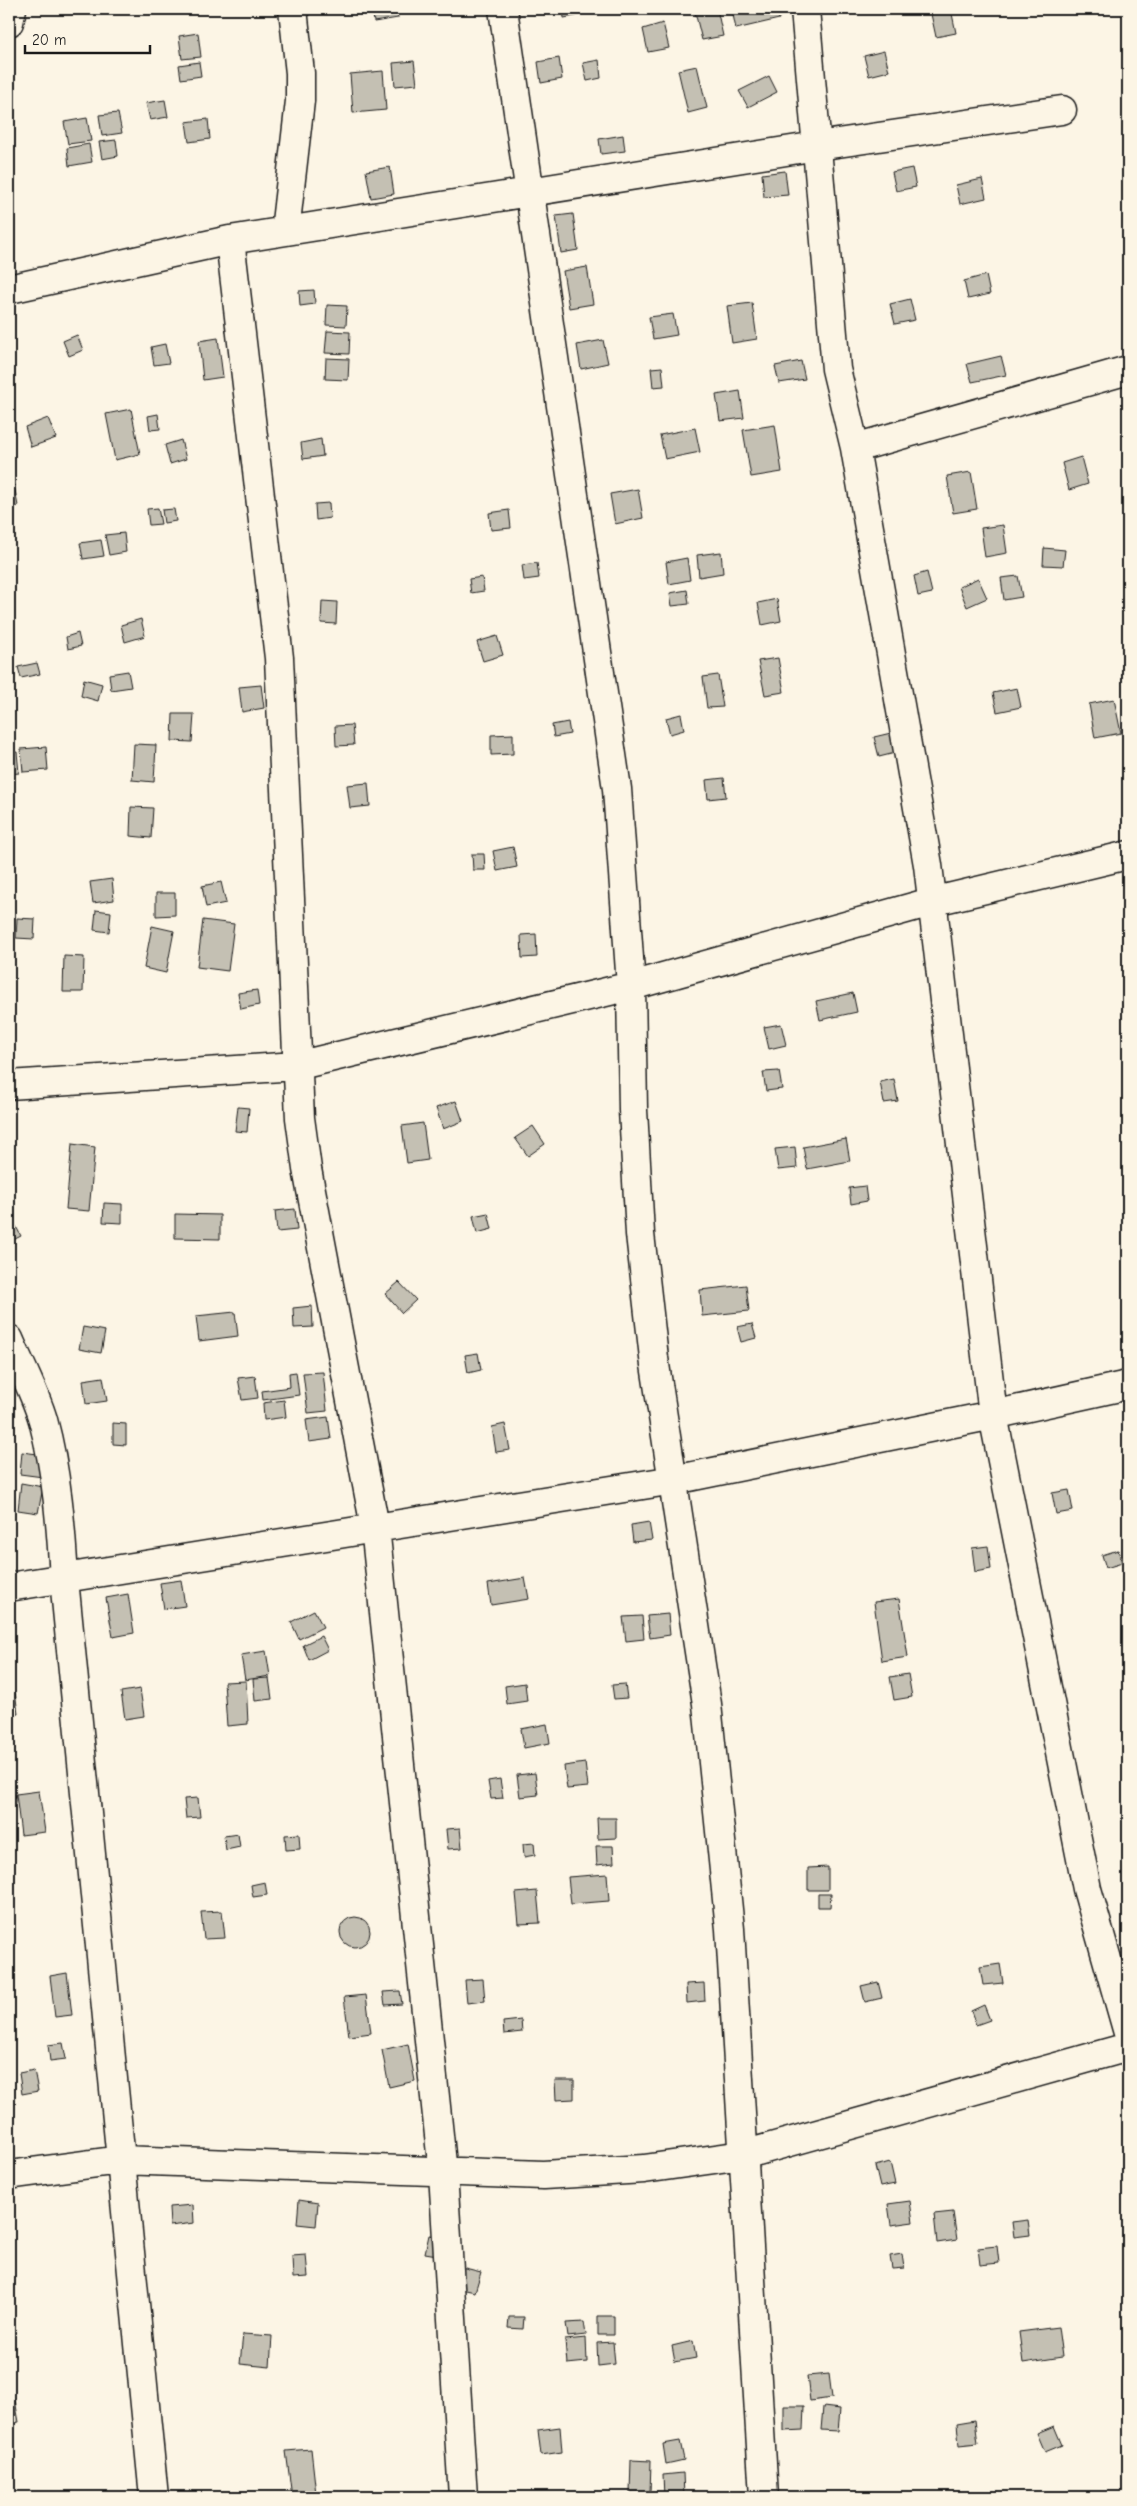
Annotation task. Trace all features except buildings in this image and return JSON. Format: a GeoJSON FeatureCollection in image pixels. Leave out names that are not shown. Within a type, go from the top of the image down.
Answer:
{"type":"FeatureCollection","features":[{"type":"Feature","properties":{"kind":"street"},"geometry":{"type":"LineString","coordinates":[[9,22],[12,9]]}},
{"type":"Feature","properties":{"kind":"street"},"geometry":{"type":"LineString","coordinates":[[285,231],[300,101],[300,73],[293,9]]}},
{"type":"Feature","properties":{"kind":"street"},"geometry":{"type":"LineString","coordinates":[[503,9],[617,789],[631,986],[633,1110],[640,1234],[654,1358],[674,1480],[710,1734],[730,1930],[764,2497]]}},
{"type":"Feature","properties":{"kind":"street"},"geometry":{"type":"LineString","coordinates":[[805,9],[836,369],[855,448],[928,865],[992,1415],[1087,1889],[1128,2033]]}},
{"type":"Feature","properties":{"kind":"street"},"geometry":{"type":"LineString","coordinates":[[9,289],[230,240],[817,146],[1062,110]]}},
{"type":"Feature","properties":{"kind":"street"},"geometry":{"type":"LineString","coordinates":[[230,240],[279,658],[296,1066],[307,1169],[375,1527],[443,2173],[463,2497]]}},
{"type":"Feature","properties":{"kind":"street"},"geometry":{"type":"LineString","coordinates":[[855,448],[1128,370]]}},
{"type":"Feature","properties":{"kind":"street"},"geometry":{"type":"LineString","coordinates":[[9,1086],[296,1066],[631,986],[931,902],[1128,855]]}},
{"type":"Feature","properties":{"kind":"street"},"geometry":{"type":"LineString","coordinates":[[9,1339],[44,1428],[54,1472],[61,1526],[64,1579],[154,2497]]}},
{"type":"Feature","properties":{"kind":"street"},"geometry":{"type":"LineString","coordinates":[[9,1587],[674,1480],[992,1415],[1128,1385]]}},
{"type":"Feature","properties":{"kind":"street"},"geometry":{"type":"LineString","coordinates":[[9,2175],[120,2160],[443,2173],[543,2175],[644,2169],[743,2155],[1128,2047]]}}]}
